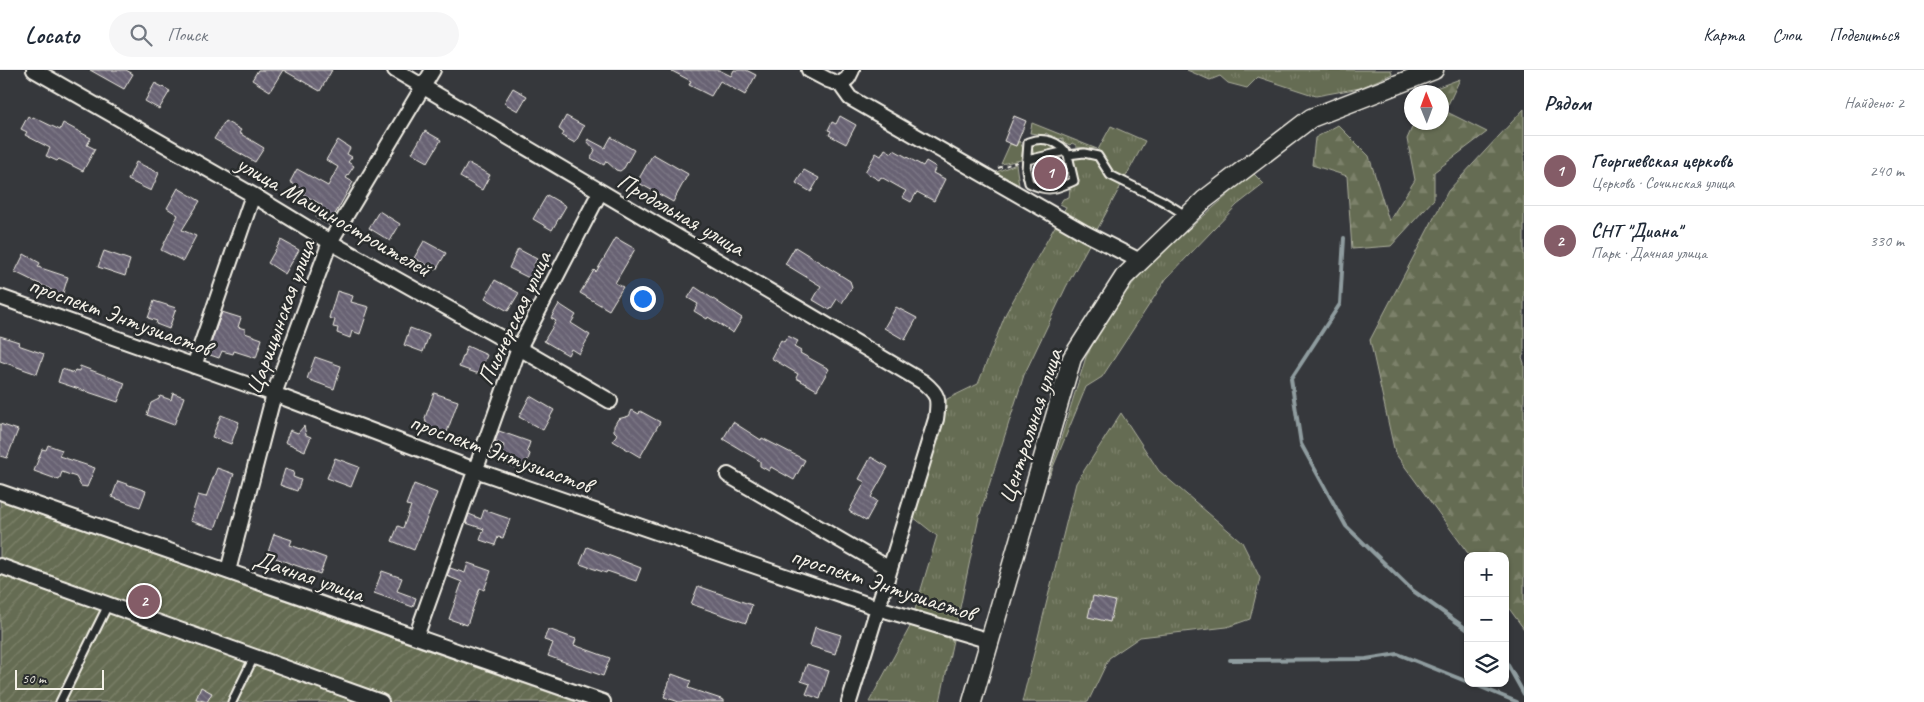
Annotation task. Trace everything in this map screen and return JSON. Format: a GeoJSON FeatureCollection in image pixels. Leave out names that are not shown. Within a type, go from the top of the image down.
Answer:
{"type":"FeatureCollection","features":[{"type":"Feature","properties":{"kind":"street","name":"улица Машиностроителей"},"geometry":{"type":"LineString","coordinates":[[34,70],[253,195],[330,242],[610,401]]}},
{"type":"Feature","properties":{"kind":"street","name":"Продольная улица"},"geometry":{"type":"LineString","coordinates":[[395,70],[923,382],[935,392],[938,402],[936,419],[890,569]]}},
{"type":"Feature","properties":{"kind":"street","name":"Царицынская улица"},"geometry":{"type":"LineString","coordinates":[[228,571],[274,394],[330,242],[433,70]]}},
{"type":"Feature","properties":{"kind":"street"},"geometry":{"type":"LineString","coordinates":[[810,70],[840,84],[850,98],[989,176],[1085,233],[1140,261]]}},
{"type":"Feature","properties":{"kind":"street"},"geometry":{"type":"LineString","coordinates":[[840,84],[848,78],[852,70]]}},
{"type":"Feature","properties":{"kind":"street","name":"Центральная улица"},"geometry":{"type":"LineString","coordinates":[[972,702],[1072,358],[1124,276],[1204,200],[1311,118],[1422,72]]}},
{"type":"Feature","properties":{"kind":"street","name":"Пионерская улица"},"geometry":{"type":"LineString","coordinates":[[416,637],[519,348],[600,192]]}},
{"type":"Feature","properties":{"kind":"street"},"geometry":{"type":"LineString","coordinates":[[194,366],[253,195]]}},
{"type":"Feature","properties":{"kind":"street","name":"проспект Энтузиастов"},"geometry":{"type":"LineString","coordinates":[[0,298],[274,394],[475,470],[878,608],[990,641]]}},
{"type":"Feature","properties":{"kind":"street"},"geometry":{"type":"LineString","coordinates":[[728,475],[890,569],[849,702]]}},
{"type":"Feature","properties":{"kind":"street","name":"Дачная улица"},"geometry":{"type":"LineString","coordinates":[[0,492],[603,702]]}},
{"type":"Feature","properties":{"kind":"street"},"geometry":{"type":"LineString","coordinates":[[0,566],[381,702]]}},
{"type":"Feature","properties":{"kind":"lane"},"geometry":{"type":"LineString","coordinates":[[1037,138],[1051,141],[1064,147],[1067,153],[1074,181],[1053,190],[1041,189],[1029,183],[1026,170],[1028,142],[1037,138]]}},
{"type":"Feature","properties":{"kind":"lane"},"geometry":{"type":"LineString","coordinates":[[1027,160],[1067,153],[1084,153],[1098,156],[1110,175],[1164,200],[1187,216]]}},
{"type":"Feature","properties":{"kind":"lane"},"geometry":{"type":"LineString","coordinates":[[60,702],[108,605]]}},
{"type":"Feature","properties":{"kind":"lane"},"geometry":{"type":"LineString","coordinates":[[232,702],[254,657]]}},
{"type":"Feature","properties":{"kind":"path"},"geometry":{"type":"LineString","coordinates":[[989,176],[992,172],[1002,167],[1027,160]]}},
{"type":"Feature","properties":{"kind":"green space"},"geometry":{"type":"Polygon","coordinates":[[[1187,70],[1391,70],[1392,74],[1360,88],[1316,96],[1258,77],[1247,88],[1228,83],[1220,76],[1210,80],[1187,70]]]}},
{"type":"Feature","properties":{"kind":"green space"},"geometry":{"type":"Polygon","coordinates":[[[1460,79],[1449,102],[1449,85],[1444,85],[1460,79]]]}},
{"type":"Feature","properties":{"kind":"green space"},"geometry":{"type":"Polygon","coordinates":[[[1524,109],[1524,354],[1522,357],[1524,363],[1524,629],[1509,608],[1509,552],[1467,552],[1395,453],[1370,340],[1448,191],[1524,109]]]}},
{"type":"Feature","properties":{"kind":"green space"},"geometry":{"type":"Polygon","coordinates":[[[1449,113],[1487,132],[1434,172],[1434,199],[1391,246],[1352,249],[1347,176],[1312,165],[1315,138],[1338,125],[1369,156],[1389,221],[1415,180],[1407,139],[1411,130],[1449,130],[1449,113]]]}},
{"type":"Feature","properties":{"kind":"green space"},"geometry":{"type":"Polygon","coordinates":[[[1032,123],[1097,149],[1076,147],[1072,143],[1070,145],[1063,142],[1063,139],[1060,138],[1059,141],[1046,133],[1044,135],[1030,133],[1032,123]]]}},
{"type":"Feature","properties":{"kind":"green space"},"geometry":{"type":"Polygon","coordinates":[[[1111,126],[1145,141],[1066,287],[1024,375],[979,517],[956,627],[914,613],[937,536],[913,517],[947,399],[978,384],[1006,313],[1066,207],[1060,204],[1063,199],[1069,197],[1072,185],[1072,159],[1080,156],[1094,157],[1111,126]]]}},
{"type":"Feature","properties":{"kind":"green space"},"geometry":{"type":"Polygon","coordinates":[[[1019,141],[1023,148],[1021,160],[1001,164],[1010,144],[1016,146],[1019,141]]]}},
{"type":"Feature","properties":{"kind":"green space"},"geometry":{"type":"Polygon","coordinates":[[[1038,142],[1061,150],[1034,155],[1032,147],[1034,143],[1038,142]]]}},
{"type":"Feature","properties":{"kind":"green space"},"geometry":{"type":"Polygon","coordinates":[[[1016,164],[1019,185],[994,173],[1016,164]]]}},
{"type":"Feature","properties":{"kind":"green space"},"geometry":{"type":"Polygon","coordinates":[[[1253,173],[1264,184],[1237,205],[1166,279],[1102,377],[1086,387],[1049,477],[1086,357],[1109,312],[1150,263],[1253,173]]]}},
{"type":"Feature","properties":{"kind":"green space"},"geometry":{"type":"Polygon","coordinates":[[[1121,413],[1159,471],[1242,542],[1260,578],[1250,619],[1227,627],[1140,637],[1109,658],[1088,702],[1022,702],[1076,483],[1121,413]]]}},
{"type":"Feature","properties":{"kind":"green space"},"geometry":{"type":"Polygon","coordinates":[[[0,501],[576,702],[0,702],[0,501]]]}},
{"type":"Feature","properties":{"kind":"green space"},"geometry":{"type":"Polygon","coordinates":[[[911,625],[953,640],[940,702],[869,702],[911,625]]]}},
{"type":"Feature","properties":{"kind":"building"},"geometry":{"type":"Polygon","coordinates":[[[90,70],[126,70],[133,74],[124,89],[90,70]]]}},
{"type":"Feature","properties":{"kind":"building"},"geometry":{"type":"Polygon","coordinates":[[[258,70],[283,70],[270,91],[252,80],[258,70]]]}},
{"type":"Feature","properties":{"kind":"building"},"geometry":{"type":"Polygon","coordinates":[[[283,70],[332,70],[320,91],[283,70]]]}},
{"type":"Feature","properties":{"kind":"building"},"geometry":{"type":"Polygon","coordinates":[[[670,70],[719,70],[731,76],[734,70],[746,70],[756,75],[745,95],[720,81],[711,96],[689,85],[691,81],[670,70]]]}},
{"type":"Feature","properties":{"kind":"building"},"geometry":{"type":"Polygon","coordinates":[[[155,83],[170,91],[159,109],[145,101],[155,83]]]}},
{"type":"Feature","properties":{"kind":"building"},"geometry":{"type":"Polygon","coordinates":[[[513,88],[527,96],[518,111],[504,103],[513,88]]]}},
{"type":"Feature","properties":{"kind":"building"},"geometry":{"type":"Polygon","coordinates":[[[28,116],[60,130],[63,123],[91,138],[87,145],[95,149],[83,171],[59,159],[57,161],[46,156],[50,148],[25,135],[27,132],[21,129],[28,116]]]}},
{"type":"Feature","properties":{"kind":"building"},"geometry":{"type":"Polygon","coordinates":[[[566,116],[584,126],[575,143],[562,136],[564,133],[559,129],[566,116]]]}},
{"type":"Feature","properties":{"kind":"building"},"geometry":{"type":"Polygon","coordinates":[[[840,116],[856,125],[846,144],[829,135],[831,131],[828,130],[832,122],[836,124],[840,116]]]}},
{"type":"Feature","properties":{"kind":"building"},"geometry":{"type":"Polygon","coordinates":[[[1014,116],[1026,121],[1016,146],[1004,141],[1014,116]]]}},
{"type":"Feature","properties":{"kind":"building"},"geometry":{"type":"Polygon","coordinates":[[[225,121],[241,130],[239,133],[264,148],[255,162],[214,139],[225,121]]]}},
{"type":"Feature","properties":{"kind":"building"},"geometry":{"type":"Polygon","coordinates":[[[425,131],[441,140],[428,162],[412,153],[425,131]]]}},
{"type":"Feature","properties":{"kind":"building"},"geometry":{"type":"Polygon","coordinates":[[[611,137],[634,150],[624,168],[620,171],[616,170],[606,161],[604,165],[591,158],[595,150],[587,141],[588,139],[605,148],[611,137]]]}},
{"type":"Feature","properties":{"kind":"building"},"geometry":{"type":"Polygon","coordinates":[[[338,140],[350,148],[347,154],[352,157],[348,162],[354,166],[346,178],[353,182],[329,225],[316,218],[322,205],[303,194],[305,191],[290,182],[297,169],[328,186],[338,167],[326,160],[338,140]]]}},
{"type":"Feature","properties":{"kind":"building"},"geometry":{"type":"Polygon","coordinates":[[[885,149],[892,153],[894,150],[923,166],[926,161],[936,167],[933,173],[945,179],[934,201],[917,192],[911,202],[902,197],[906,191],[881,177],[879,180],[865,172],[876,153],[881,156],[885,149]]]}},
{"type":"Feature","properties":{"kind":"building"},"geometry":{"type":"Polygon","coordinates":[[[653,154],[688,174],[673,202],[637,182],[653,154]]]}},
{"type":"Feature","properties":{"kind":"building"},"geometry":{"type":"Polygon","coordinates":[[[1060,158],[1066,179],[1051,183],[1038,181],[1033,166],[1060,158]]]}},
{"type":"Feature","properties":{"kind":"building"},"geometry":{"type":"Polygon","coordinates":[[[136,162],[159,173],[151,191],[128,180],[136,162]]]}},
{"type":"Feature","properties":{"kind":"building"},"geometry":{"type":"Polygon","coordinates":[[[468,163],[490,175],[482,190],[460,177],[468,163]]]}},
{"type":"Feature","properties":{"kind":"building"},"geometry":{"type":"Polygon","coordinates":[[[804,170],[819,178],[811,192],[796,183],[804,170]]]}},
{"type":"Feature","properties":{"kind":"building"},"geometry":{"type":"Polygon","coordinates":[[[178,188],[200,201],[182,230],[196,236],[183,261],[161,250],[178,215],[167,208],[178,188]]]}},
{"type":"Feature","properties":{"kind":"building"},"geometry":{"type":"Polygon","coordinates":[[[547,195],[566,206],[552,230],[533,219],[547,195]]]}},
{"type":"Feature","properties":{"kind":"building"},"geometry":{"type":"Polygon","coordinates":[[[379,211],[400,224],[390,241],[369,228],[379,211]]]}},
{"type":"Feature","properties":{"kind":"building"},"geometry":{"type":"Polygon","coordinates":[[[616,238],[635,249],[615,283],[623,287],[609,310],[580,293],[594,270],[596,272],[616,238]]]}},
{"type":"Feature","properties":{"kind":"building"},"geometry":{"type":"Polygon","coordinates":[[[281,240],[299,250],[285,274],[268,263],[281,240]]]}},
{"type":"Feature","properties":{"kind":"building"},"geometry":{"type":"Polygon","coordinates":[[[424,241],[446,253],[436,270],[414,258],[424,241]]]}},
{"type":"Feature","properties":{"kind":"building"},"geometry":{"type":"Polygon","coordinates":[[[795,247],[850,281],[852,287],[842,303],[837,299],[830,310],[813,300],[821,286],[785,264],[795,247]]]}},
{"type":"Feature","properties":{"kind":"building"},"geometry":{"type":"Polygon","coordinates":[[[518,249],[537,259],[533,267],[541,271],[535,281],[509,268],[518,249]]]}},
{"type":"Feature","properties":{"kind":"building"},"geometry":{"type":"Polygon","coordinates":[[[104,251],[130,260],[125,276],[98,267],[104,251]]]}},
{"type":"Feature","properties":{"kind":"building"},"geometry":{"type":"Polygon","coordinates":[[[24,254],[40,263],[38,267],[68,277],[62,296],[51,293],[52,290],[15,272],[24,254]]]}},
{"type":"Feature","properties":{"kind":"building"},"geometry":{"type":"Polygon","coordinates":[[[495,280],[519,293],[508,311],[485,298],[495,280]]]}},
{"type":"Feature","properties":{"kind":"building"},"geometry":{"type":"Polygon","coordinates":[[[695,287],[742,318],[733,333],[708,317],[707,319],[694,311],[698,304],[688,298],[695,287]]]}},
{"type":"Feature","properties":{"kind":"building"},"geometry":{"type":"Polygon","coordinates":[[[337,291],[353,296],[351,302],[369,307],[360,334],[352,331],[350,338],[337,333],[338,328],[333,327],[335,320],[329,318],[337,291]]]}},
{"type":"Feature","properties":{"kind":"building"},"geometry":{"type":"Polygon","coordinates":[[[154,301],[176,308],[169,329],[156,324],[157,321],[148,318],[154,301]]]}},
{"type":"Feature","properties":{"kind":"building"},"geometry":{"type":"Polygon","coordinates":[[[559,304],[576,315],[571,323],[590,335],[579,354],[571,349],[568,355],[544,341],[556,321],[551,318],[559,304]]]}},
{"type":"Feature","properties":{"kind":"building"},"geometry":{"type":"Polygon","coordinates":[[[896,307],[917,318],[905,340],[884,328],[896,307]]]}},
{"type":"Feature","properties":{"kind":"building"},"geometry":{"type":"Polygon","coordinates":[[[222,312],[241,318],[238,327],[245,329],[245,333],[262,339],[256,358],[234,351],[233,354],[222,351],[219,358],[207,354],[222,312]]]}},
{"type":"Feature","properties":{"kind":"building"},"geometry":{"type":"Polygon","coordinates":[[[410,328],[429,335],[423,352],[404,345],[410,328]]]}},
{"type":"Feature","properties":{"kind":"building"},"geometry":{"type":"Polygon","coordinates":[[[0,336],[19,342],[18,345],[44,354],[37,374],[0,361],[0,336]]]}},
{"type":"Feature","properties":{"kind":"building"},"geometry":{"type":"Polygon","coordinates":[[[788,336],[798,341],[794,347],[801,351],[800,353],[829,369],[817,390],[796,378],[798,374],[771,358],[781,340],[784,342],[788,336]]]}},
{"type":"Feature","properties":{"kind":"building"},"geometry":{"type":"Polygon","coordinates":[[[467,346],[487,355],[480,373],[459,367],[467,346]]]}},
{"type":"Feature","properties":{"kind":"building"},"geometry":{"type":"Polygon","coordinates":[[[315,357],[341,366],[334,389],[307,379],[315,357]]]}},
{"type":"Feature","properties":{"kind":"building"},"geometry":{"type":"Polygon","coordinates":[[[80,366],[125,383],[118,402],[58,382],[62,369],[74,373],[75,370],[79,371],[80,366]]]}},
{"type":"Feature","properties":{"kind":"building"},"geometry":{"type":"Polygon","coordinates":[[[173,393],[184,397],[174,425],[147,415],[151,403],[159,399],[160,396],[171,400],[173,393]]]}},
{"type":"Feature","properties":{"kind":"building"},"geometry":{"type":"Polygon","coordinates":[[[434,393],[458,401],[447,432],[436,433],[427,427],[425,418],[434,393]]]}},
{"type":"Feature","properties":{"kind":"building"},"geometry":{"type":"Polygon","coordinates":[[[530,396],[554,410],[543,430],[519,417],[530,396]]]}},
{"type":"Feature","properties":{"kind":"building"},"geometry":{"type":"Polygon","coordinates":[[[632,410],[639,414],[640,411],[660,422],[640,457],[613,441],[617,434],[614,431],[614,426],[618,419],[629,416],[632,410]]]}},
{"type":"Feature","properties":{"kind":"building"},"geometry":{"type":"Polygon","coordinates":[[[221,415],[239,422],[231,444],[212,437],[221,415]]]}},
{"type":"Feature","properties":{"kind":"building"},"geometry":{"type":"Polygon","coordinates":[[[733,422],[761,440],[762,438],[805,460],[794,480],[771,467],[769,471],[760,466],[760,461],[723,439],[733,422]]]}},
{"type":"Feature","properties":{"kind":"building"},"geometry":{"type":"Polygon","coordinates":[[[0,424],[18,430],[7,458],[0,456],[0,424]]]}},
{"type":"Feature","properties":{"kind":"building"},"geometry":{"type":"Polygon","coordinates":[[[304,426],[306,435],[311,437],[305,451],[285,442],[290,430],[298,433],[304,426]]]}},
{"type":"Feature","properties":{"kind":"building"},"geometry":{"type":"Polygon","coordinates":[[[499,431],[530,442],[527,451],[530,454],[524,471],[498,461],[504,445],[495,442],[499,431]]]}},
{"type":"Feature","properties":{"kind":"building"},"geometry":{"type":"Polygon","coordinates":[[[48,445],[62,450],[59,456],[95,468],[87,487],[81,486],[76,477],[62,472],[59,480],[34,471],[42,449],[46,450],[48,445]]]}},
{"type":"Feature","properties":{"kind":"building"},"geometry":{"type":"Polygon","coordinates":[[[871,457],[888,467],[871,497],[877,501],[866,521],[849,511],[865,482],[859,479],[871,457]]]}},
{"type":"Feature","properties":{"kind":"building"},"geometry":{"type":"Polygon","coordinates":[[[335,458],[359,467],[351,487],[327,478],[335,458]]]}},
{"type":"Feature","properties":{"kind":"building"},"geometry":{"type":"Polygon","coordinates":[[[217,468],[234,474],[215,529],[190,521],[198,495],[206,497],[217,468]]]}},
{"type":"Feature","properties":{"kind":"building"},"geometry":{"type":"Polygon","coordinates":[[[285,469],[294,472],[293,477],[301,480],[297,491],[280,485],[285,469]]]}},
{"type":"Feature","properties":{"kind":"building"},"geometry":{"type":"Polygon","coordinates":[[[118,481],[146,491],[140,507],[112,497],[118,481]]]}},
{"type":"Feature","properties":{"kind":"building"},"geometry":{"type":"Polygon","coordinates":[[[414,484],[437,493],[414,550],[392,541],[398,526],[403,528],[411,506],[406,505],[414,484]]]}},
{"type":"Feature","properties":{"kind":"building"},"geometry":{"type":"Polygon","coordinates":[[[484,510],[510,519],[503,538],[498,537],[495,545],[480,540],[484,529],[466,523],[469,514],[481,519],[484,510]]]}},
{"type":"Feature","properties":{"kind":"building"},"geometry":{"type":"Polygon","coordinates":[[[274,534],[292,540],[290,545],[326,558],[320,574],[267,555],[274,534]]]}},
{"type":"Feature","properties":{"kind":"building"},"geometry":{"type":"Polygon","coordinates":[[[587,547],[641,568],[636,581],[580,564],[587,547]]]}},
{"type":"Feature","properties":{"kind":"building"},"geometry":{"type":"Polygon","coordinates":[[[468,563],[491,571],[484,590],[480,588],[467,625],[449,619],[462,582],[447,576],[450,568],[465,573],[468,563]]]}},
{"type":"Feature","properties":{"kind":"building"},"geometry":{"type":"Polygon","coordinates":[[[382,571],[402,578],[397,591],[416,598],[413,607],[374,593],[382,571]]]}},
{"type":"Feature","properties":{"kind":"building"},"geometry":{"type":"Polygon","coordinates":[[[698,586],[752,605],[746,623],[691,604],[698,586]]]}},
{"type":"Feature","properties":{"kind":"building"},"geometry":{"type":"Polygon","coordinates":[[[1093,596],[1115,601],[1110,622],[1088,617],[1093,596]]]}},
{"type":"Feature","properties":{"kind":"building"},"geometry":{"type":"Polygon","coordinates":[[[815,627],[841,635],[835,654],[810,646],[815,627]]]}},
{"type":"Feature","properties":{"kind":"building"},"geometry":{"type":"Polygon","coordinates":[[[548,629],[576,639],[574,645],[610,658],[603,676],[548,656],[553,643],[544,640],[548,629]]]}},
{"type":"Feature","properties":{"kind":"building"},"geometry":{"type":"Polygon","coordinates":[[[807,664],[829,671],[820,699],[806,694],[810,684],[801,681],[807,664]]]}},
{"type":"Feature","properties":{"kind":"building"},"geometry":{"type":"Polygon","coordinates":[[[672,674],[691,681],[688,688],[724,700],[724,702],[679,702],[664,697],[672,674]]]}},
{"type":"Feature","properties":{"kind":"building"},"geometry":{"type":"Polygon","coordinates":[[[201,687],[212,693],[207,702],[196,699],[201,687]]]}},
{"type":"Feature","properties":{"kind":"waterway"},"geometry":{"type":"LineString","coordinates":[[1344,238],[1340,304],[1291,379],[1301,444],[1346,526],[1412,590],[1464,627]]}},
{"type":"Feature","properties":{"kind":"waterway"},"geometry":{"type":"LineString","coordinates":[[1230,660],[1366,659],[1398,654],[1464,680]]}},
{"type":"Feature","properties":{"kind":"waterway"},"geometry":{"type":"LineString","coordinates":[[1509,667],[1524,694]]}},
{"type":"Feature","properties":{"kind":"waterway"},"geometry":{"type":"LineString","coordinates":[[1481,687],[1517,702]]}},
{"type":"Feature","properties":{"kind":"place","name":"Георгиевская церковь"},"geometry":{"type":"Point","coordinates":[1050,173]}},
{"type":"Feature","properties":{"kind":"place","name":"СНТ \"Диана\""},"geometry":{"type":"Point","coordinates":[144,601]}}]}
